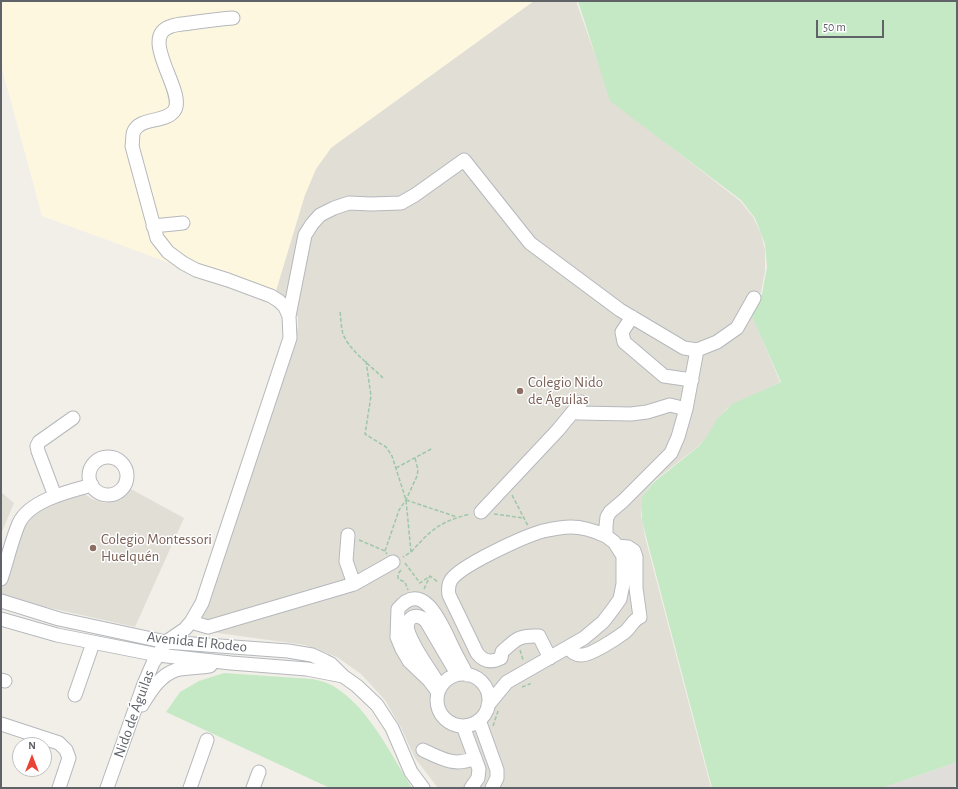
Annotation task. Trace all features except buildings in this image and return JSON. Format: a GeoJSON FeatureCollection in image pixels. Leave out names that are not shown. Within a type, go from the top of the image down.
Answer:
{"type":"FeatureCollection","features":[{"type":"Feature","properties":{"kind":"street"},"geometry":{"type":"LineString","coordinates":[[233,18],[171,26],[162,31],[159,36],[160,49],[174,93],[176,106],[174,112],[163,118],[140,124],[134,132],[132,146],[156,238],[168,252],[196,270],[271,296],[285,307],[290,316]]}},
{"type":"Feature","properties":{"kind":"street"},"geometry":{"type":"LineString","coordinates":[[166,642],[188,626],[202,603],[290,338],[290,316],[305,235],[320,215],[349,203],[401,203],[415,195],[464,160],[530,243],[620,310],[684,348],[697,350],[717,342],[737,328],[754,298]]}},
{"type":"Feature","properties":{"kind":"street"},"geometry":{"type":"LineString","coordinates":[[153,226],[183,223]]}},
{"type":"Feature","properties":{"kind":"street"},"geometry":{"type":"LineString","coordinates":[[632,317],[622,332],[624,342],[664,376],[692,380]]}},
{"type":"Feature","properties":{"kind":"street"},"geometry":{"type":"LineString","coordinates":[[606,536],[607,517],[610,512],[671,453],[678,437],[686,409],[697,350]]}},
{"type":"Feature","properties":{"kind":"street"},"geometry":{"type":"LineString","coordinates":[[481,512],[577,407],[579,413],[631,414],[647,412],[670,405],[686,409]]}},
{"type":"Feature","properties":{"kind":"street"},"geometry":{"type":"LineString","coordinates":[[55,496],[38,451],[38,446],[39,442],[73,418]]}},
{"type":"Feature","properties":{"kind":"street"},"geometry":{"type":"LineString","coordinates":[[1,579],[20,522],[30,509],[55,496],[92,485]]}},
{"type":"Feature","properties":{"kind":"street"},"geometry":{"type":"LineString","coordinates":[[493,708],[482,683],[473,676],[464,675],[450,678],[439,690],[437,704],[441,714],[448,722],[463,726],[471,725],[493,708],[512,686],[527,672],[584,638],[603,622],[620,599],[623,584],[623,556],[614,542],[606,536],[593,530],[571,527],[544,530],[532,534],[482,558],[455,576],[448,589],[449,595],[477,653],[481,658],[488,662],[495,661],[501,658],[502,652],[522,636],[540,636],[550,658]]}},
{"type":"Feature","properties":{"kind":"street"},"geometry":{"type":"LineString","coordinates":[[348,536],[346,561],[354,584]]}},
{"type":"Feature","properties":{"kind":"street"},"geometry":{"type":"LineString","coordinates":[[568,648],[573,653],[582,656],[589,654],[624,633],[637,619],[640,618],[637,594],[636,557],[634,552],[628,547],[617,546]]}},
{"type":"Feature","properties":{"kind":"street"},"geometry":{"type":"LineString","coordinates":[[188,626],[208,627],[354,584],[398,566]]}},
{"type":"Feature","properties":{"kind":"street"},"geometry":{"type":"LineString","coordinates":[[439,690],[409,661],[402,649],[397,637],[398,609],[402,604],[415,599],[430,608],[438,618],[464,675]]}},
{"type":"Feature","properties":{"kind":"street","name":"Avenida El Rodeo"},"geometry":{"type":"LineString","coordinates":[[1,601],[59,619],[166,642],[288,651],[312,655],[331,664],[343,676],[367,695],[385,716],[398,740],[406,763],[423,788]]}},
{"type":"Feature","properties":{"kind":"street"},"geometry":{"type":"LineString","coordinates":[[439,690],[408,631],[408,624],[411,618],[421,616],[426,621],[453,667],[464,675]]}},
{"type":"Feature","properties":{"kind":"street","name":"Avenida El Rodeo"},"geometry":{"type":"LineString","coordinates":[[1,619],[57,635],[158,655],[231,664],[307,669],[343,676]]}},
{"type":"Feature","properties":{"kind":"street"},"geometry":{"type":"LineString","coordinates":[[188,626],[193,637],[200,641],[222,646]]}},
{"type":"Feature","properties":{"kind":"street","name":"Nido de Águilas"},"geometry":{"type":"LineString","coordinates":[[107,788],[148,674],[166,642]]}},
{"type":"Feature","properties":{"kind":"street"},"geometry":{"type":"LineString","coordinates":[[75,695],[93,643]]}},
{"type":"Feature","properties":{"kind":"street"},"geometry":{"type":"LineString","coordinates":[[307,669],[312,663],[312,655]]}},
{"type":"Feature","properties":{"kind":"street"},"geometry":{"type":"LineString","coordinates":[[130,723],[152,689],[164,677],[176,670],[231,664]]}},
{"type":"Feature","properties":{"kind":"street"},"geometry":{"type":"LineString","coordinates":[[482,683],[512,686]]}},
{"type":"Feature","properties":{"kind":"street"},"geometry":{"type":"LineString","coordinates":[[479,720],[496,767],[497,774],[492,788]]}},
{"type":"Feature","properties":{"kind":"street"},"geometry":{"type":"LineString","coordinates":[[1,724],[59,743],[66,750],[69,758],[59,788]]}},
{"type":"Feature","properties":{"kind":"street"},"geometry":{"type":"LineString","coordinates":[[463,726],[479,769],[477,781],[471,788]]}},
{"type":"Feature","properties":{"kind":"street"},"geometry":{"type":"LineString","coordinates":[[190,788],[207,740]]}},
{"type":"Feature","properties":{"kind":"street"},"geometry":{"type":"LineString","coordinates":[[423,750],[443,760],[465,763],[474,755],[477,748],[485,748],[490,751]]}},
{"type":"Feature","properties":{"kind":"street"},"geometry":{"type":"LineString","coordinates":[[253,788],[259,772]]}},
{"type":"Feature","properties":{"kind":"path"},"geometry":{"type":"LineString","coordinates":[[340,312],[342,332],[346,340],[383,378]]}},
{"type":"Feature","properties":{"kind":"path"},"geometry":{"type":"LineString","coordinates":[[366,361],[371,396],[365,434],[386,447],[392,456],[406,500],[411,552]]}},
{"type":"Feature","properties":{"kind":"path"},"geometry":{"type":"LineString","coordinates":[[396,468],[433,448]]}},
{"type":"Feature","properties":{"kind":"path"},"geometry":{"type":"LineString","coordinates":[[385,551],[399,510],[406,500],[418,470],[415,458]]}},
{"type":"Feature","properties":{"kind":"path"},"geometry":{"type":"LineString","coordinates":[[506,485],[532,534]]}},
{"type":"Feature","properties":{"kind":"path"},"geometry":{"type":"LineString","coordinates":[[406,500],[458,517]]}},
{"type":"Feature","properties":{"kind":"path"},"geometry":{"type":"LineString","coordinates":[[430,576],[420,583],[401,558],[411,552],[433,529],[441,524],[458,517],[481,512],[524,518]]}},
{"type":"Feature","properties":{"kind":"path"},"geometry":{"type":"LineString","coordinates":[[348,536],[385,551],[398,566],[398,578],[405,582],[415,599],[430,576]]}},
{"type":"Feature","properties":{"kind":"path"},"geometry":{"type":"LineString","coordinates":[[430,576],[448,589]]}},
{"type":"Feature","properties":{"kind":"path"},"geometry":{"type":"LineString","coordinates":[[512,686],[530,684],[516,640]]}},
{"type":"Feature","properties":{"kind":"path"},"geometry":{"type":"LineString","coordinates":[[492,729],[493,708]]}},
{"type":"Feature","properties":{"kind":"shaded area"},"geometry":{"type":"Polygon","coordinates":[[[1,1],[534,1],[331,148],[305,195],[273,301],[42,216],[1,65],[1,1]]]}},
{"type":"Feature","properties":{"kind":"shaded area","name":"Colegio Nido de Águilas"},"geometry":{"type":"Polygon","coordinates":[[[534,1],[576,1],[611,100],[740,201],[753,217],[761,234],[765,250],[765,271],[761,292],[751,313],[780,382],[727,408],[718,419],[710,434],[696,448],[654,481],[644,494],[641,515],[645,537],[711,788],[438,788],[415,758],[401,728],[385,700],[361,674],[337,657],[305,645],[196,630],[210,600],[298,327],[298,317],[289,304],[273,301],[305,195],[316,169],[331,148],[534,1]]]}},
{"type":"Feature","properties":{"kind":"shaded area","name":"Colegio Montessori Huelquén"},"geometry":{"type":"Polygon","coordinates":[[[131,489],[184,518],[135,627],[1,597],[1,577],[31,511],[80,491],[92,499],[104,503],[120,500],[131,489]]]}},
{"type":"Feature","properties":{"kind":"shaded area"},"geometry":{"type":"Polygon","coordinates":[[[1,492],[14,503],[1,534],[1,492]]]}},
{"type":"Feature","properties":{"kind":"shaded area"},"geometry":{"type":"Polygon","coordinates":[[[957,762],[957,785],[952,788],[882,788],[957,762]]]}},
{"type":"Feature","properties":{"kind":"green space"},"geometry":{"type":"Polygon","coordinates":[[[578,1],[957,1],[957,762],[882,788],[712,788],[642,521],[642,497],[653,483],[698,447],[708,435],[717,419],[732,404],[781,382],[750,312],[762,294],[767,267],[765,244],[755,218],[741,200],[610,101],[578,1]]]}},
{"type":"Feature","properties":{"kind":"green space"},"geometry":{"type":"Polygon","coordinates":[[[224,673],[312,679],[327,683],[341,691],[365,714],[376,729],[412,788],[330,788],[166,712],[180,692],[199,681],[224,673]]]}},
{"type":"Feature","properties":{"kind":"place","name":"Colegio Nido de Águilas"},"geometry":{"type":"Point","coordinates":[520,391]}},
{"type":"Feature","properties":{"kind":"place","name":"Colegio Montessori Huelquén"},"geometry":{"type":"Point","coordinates":[93,548]}}]}
